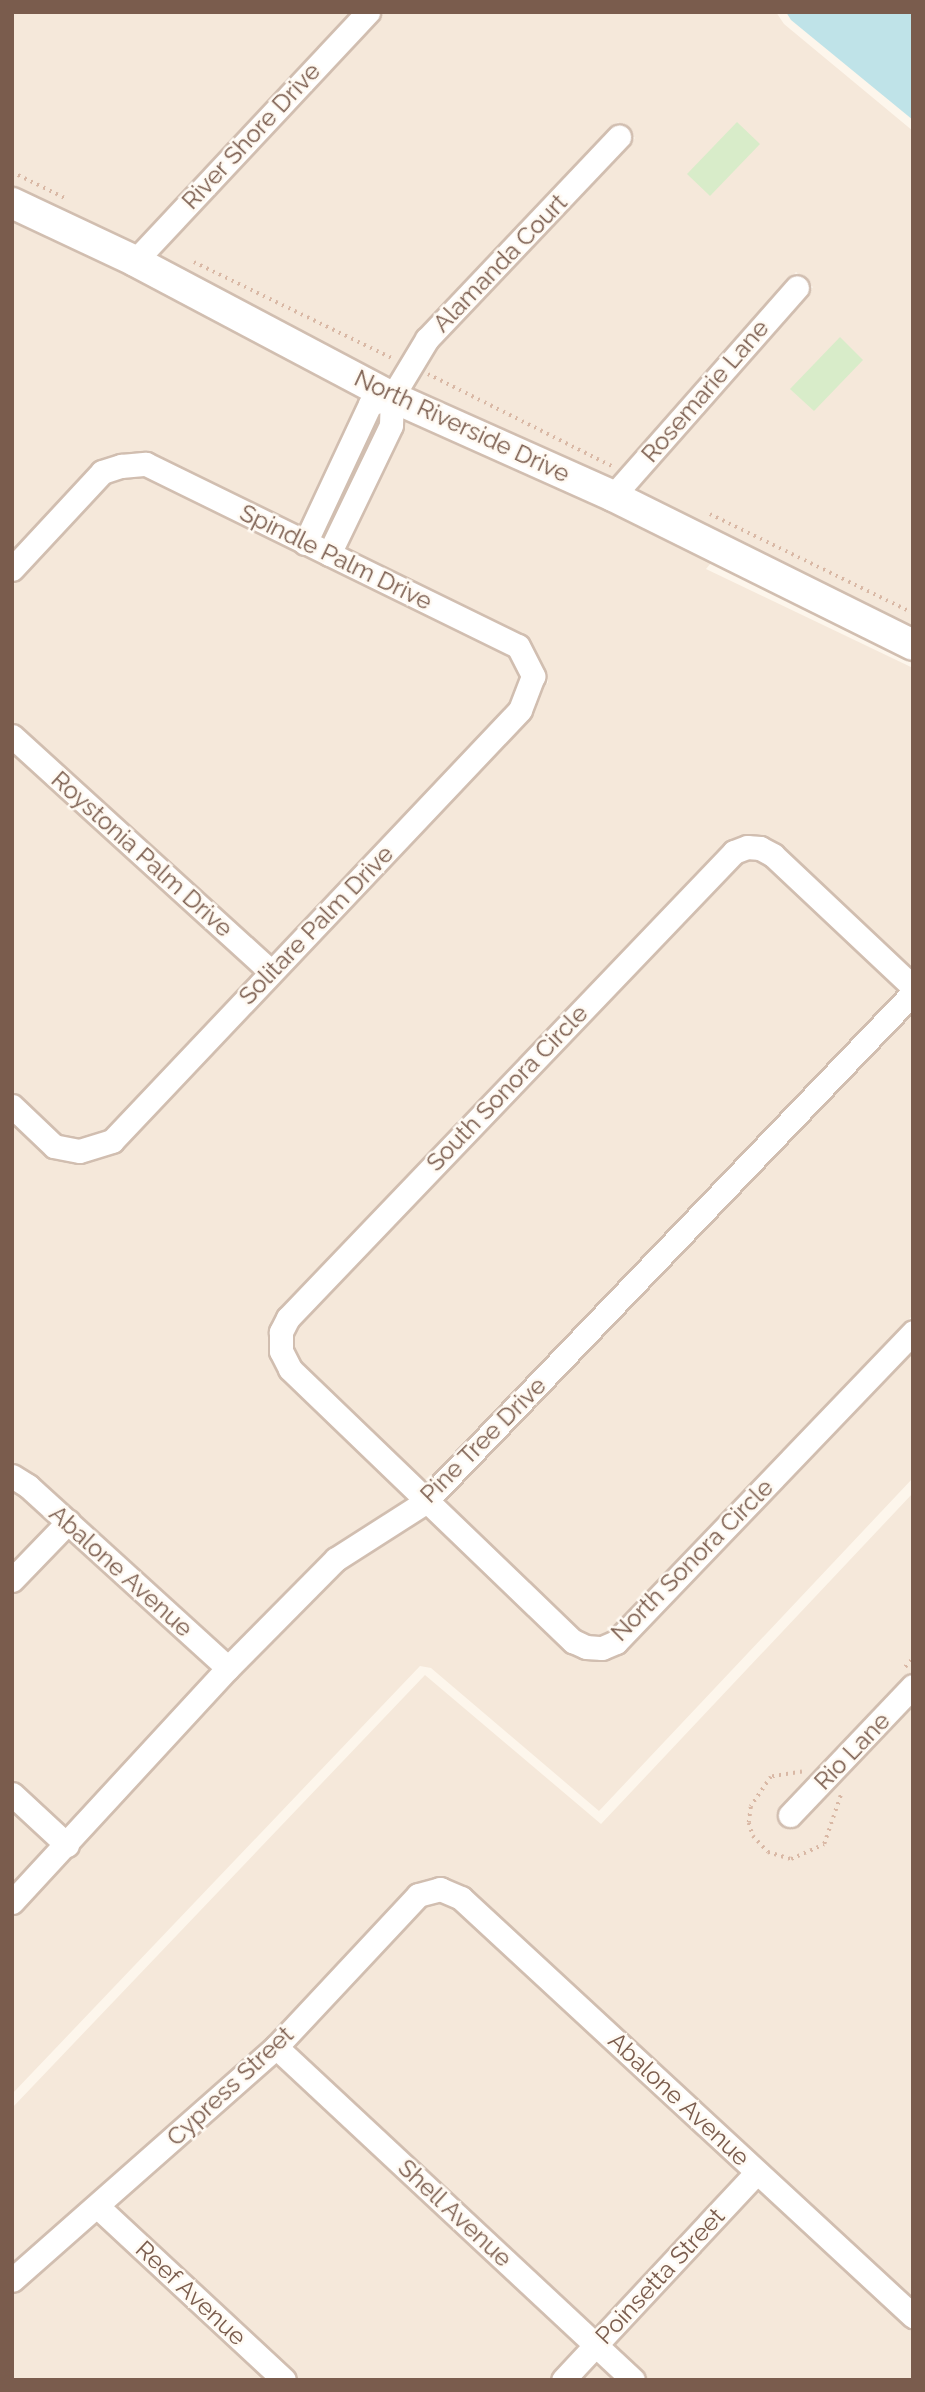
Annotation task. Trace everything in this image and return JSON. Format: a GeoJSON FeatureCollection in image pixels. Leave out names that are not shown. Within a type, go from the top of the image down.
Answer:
{"type":"FeatureCollection","features":[{"type":"Feature","properties":{"kind":"street","name":"River Shore Drive"},"geometry":{"type":"LineString","coordinates":[[135,261],[368,12]]}},
{"type":"Feature","properties":{"kind":"street","name":"Alamanda Court"},"geometry":{"type":"LineString","coordinates":[[392,397],[427,339],[620,137]]}},
{"type":"Feature","properties":{"kind":"street","name":"North Riverside Drive"},"geometry":{"type":"LineString","coordinates":[[12,203],[135,261],[392,397],[622,486],[913,645]]}},
{"type":"Feature","properties":{"kind":"street","name":"Rosemarie Lane"},"geometry":{"type":"LineString","coordinates":[[622,486],[797,287]]}},
{"type":"Feature","properties":{"kind":"street"},"geometry":{"type":"LineString","coordinates":[[305,543],[370,404],[392,397],[391,425],[329,554]]}},
{"type":"Feature","properties":{"kind":"street","name":"Spindle Palm Drive"},"geometry":{"type":"LineString","coordinates":[[12,569],[102,472],[121,466],[146,464],[518,646],[533,676]]}},
{"type":"Feature","properties":{"kind":"street","name":"Solitare Palm Drive"},"geometry":{"type":"LineString","coordinates":[[12,1106],[54,1146],[79,1151],[112,1141],[520,710],[533,676]]}},
{"type":"Feature","properties":{"kind":"street","name":"Roystonia Palm Drive"},"geometry":{"type":"LineString","coordinates":[[12,736],[271,972]]}},
{"type":"Feature","properties":{"kind":"street","name":"South Sonora Circle"},"geometry":{"type":"LineString","coordinates":[[425,1502],[290,1369],[281,1351],[281,1332],[288,1318],[734,852],[747,847],[760,848],[773,855],[913,987]]}},
{"type":"Feature","properties":{"kind":"street","name":"Pine Tree Drive"},"geometry":{"type":"LineString","coordinates":[[12,1902],[228,1668],[336,1559],[425,1502],[913,993]]}},
{"type":"Feature","properties":{"kind":"street","name":"North Sonora Circle"},"geometry":{"type":"LineString","coordinates":[[425,1502],[573,1641],[586,1647],[602,1648],[616,1642],[913,1332]]}},
{"type":"Feature","properties":{"kind":"street","name":"Abalone Avenue"},"geometry":{"type":"LineString","coordinates":[[12,1476],[68,1522],[228,1668]]}},
{"type":"Feature","properties":{"kind":"street"},"geometry":{"type":"LineString","coordinates":[[12,1580],[68,1522]]}},
{"type":"Feature","properties":{"kind":"street","name":"Rio Lane"},"geometry":{"type":"LineString","coordinates":[[790,1815],[913,1686]]}},
{"type":"Feature","properties":{"kind":"street"},"geometry":{"type":"LineString","coordinates":[[12,1794],[66,1845]]}},
{"type":"Feature","properties":{"kind":"street","name":"Abalone Avenue"},"geometry":{"type":"LineString","coordinates":[[440,1889],[461,1898],[913,2316]]}},
{"type":"Feature","properties":{"kind":"street","name":"Cypress Street"},"geometry":{"type":"LineString","coordinates":[[12,2280],[276,2047],[418,1895],[440,1889]]}},
{"type":"Feature","properties":{"kind":"street","name":"Shell Avenue"},"geometry":{"type":"LineString","coordinates":[[276,2047],[633,2380]]}},
{"type":"Feature","properties":{"kind":"street","name":"Poinsetta Street"},"geometry":{"type":"LineString","coordinates":[[563,2380],[757,2172]]}},
{"type":"Feature","properties":{"kind":"street","name":"Reef Avenue"},"geometry":{"type":"LineString","coordinates":[[97,2206],[284,2380]]}},
{"type":"Feature","properties":{"kind":"path"},"geometry":{"type":"LineString","coordinates":[[12,172],[71,201]]}},
{"type":"Feature","properties":{"kind":"path"},"geometry":{"type":"LineString","coordinates":[[187,259],[411,366],[622,486]]}},
{"type":"Feature","properties":{"kind":"path"},"geometry":{"type":"LineString","coordinates":[[699,509],[913,613]]}},
{"type":"Feature","properties":{"kind":"shaded area"},"geometry":{"type":"Polygon","coordinates":[[[12,12],[352,12],[131,247],[12,192],[12,12]]]}},
{"type":"Feature","properties":{"kind":"shaded area"},"geometry":{"type":"Polygon","coordinates":[[[384,12],[776,12],[784,24],[913,131],[913,634],[631,493],[813,287],[796,272],[609,483],[408,392],[436,346],[635,138],[618,122],[419,331],[387,382],[152,258],[384,12]]]}},
{"type":"Feature","properties":{"kind":"shaded area"},"geometry":{"type":"Polygon","coordinates":[[[12,215],[365,394],[360,398],[299,528],[126,452],[109,456],[94,464],[12,552],[12,215]]]}},
{"type":"Feature","properties":{"kind":"shaded area"},"geometry":{"type":"Polygon","coordinates":[[[402,413],[715,558],[706,569],[913,668],[913,973],[742,837],[716,851],[280,1310],[271,1326],[269,1349],[280,1373],[408,1499],[328,1551],[226,1653],[33,1477],[12,1464],[12,1120],[73,1164],[88,1163],[89,1159],[121,1148],[529,718],[542,685],[548,683],[547,672],[344,550],[401,431],[402,413]]]}},
{"type":"Feature","properties":{"kind":"shaded area"},"geometry":{"type":"Polygon","coordinates":[[[145,476],[510,654],[521,676],[510,703],[270,957],[12,722],[12,586],[109,481],[145,476]]]}},
{"type":"Feature","properties":{"kind":"shaded area"},"geometry":{"type":"Polygon","coordinates":[[[12,750],[255,972],[105,1131],[77,1140],[58,1136],[12,1092],[12,750]]]}},
{"type":"Feature","properties":{"kind":"shaded area"},"geometry":{"type":"Polygon","coordinates":[[[750,858],[767,864],[900,990],[424,1486],[299,1363],[291,1350],[292,1336],[298,1325],[732,867],[750,858]]]}},
{"type":"Feature","properties":{"kind":"shaded area"},"geometry":{"type":"Polygon","coordinates":[[[913,1010],[913,1315],[609,1633],[599,1637],[579,1632],[441,1502],[913,1010]]]}},
{"type":"Feature","properties":{"kind":"shaded area"},"geometry":{"type":"Polygon","coordinates":[[[913,1348],[913,1478],[599,1811],[431,1668],[420,1666],[12,2094],[12,1918],[236,1676],[344,1567],[425,1516],[569,1651],[608,1658],[621,1652],[913,1348]]]}},
{"type":"Feature","properties":{"kind":"shaded area"},"geometry":{"type":"Polygon","coordinates":[[[12,1489],[53,1522],[12,1563],[12,1489]]]}},
{"type":"Feature","properties":{"kind":"shaded area"},"geometry":{"type":"Polygon","coordinates":[[[913,1493],[913,2380],[12,2380],[12,2108],[425,1675],[601,1824],[913,1493]]]}},
{"type":"Feature","properties":{"kind":"shaded area"},"geometry":{"type":"Polygon","coordinates":[[[70,1538],[212,1668],[65,1830],[12,1780],[12,1596],[70,1538]]]}},
{"type":"Feature","properties":{"kind":"shaded area"},"geometry":{"type":"Polygon","coordinates":[[[12,1808],[51,1845],[12,1885],[12,1808]]]}},
{"type":"Feature","properties":{"kind":"green space"},"geometry":{"type":"Polygon","coordinates":[[[737,122],[760,144],[710,196],[687,174],[737,122]]]}},
{"type":"Feature","properties":{"kind":"green space"},"geometry":{"type":"Polygon","coordinates":[[[840,337],[863,360],[814,411],[790,389],[840,337]]]}},
{"type":"Feature","properties":{"kind":"water"},"geometry":{"type":"Polygon","coordinates":[[[786,12],[913,12],[913,120],[791,20],[786,12]]]}}]}
